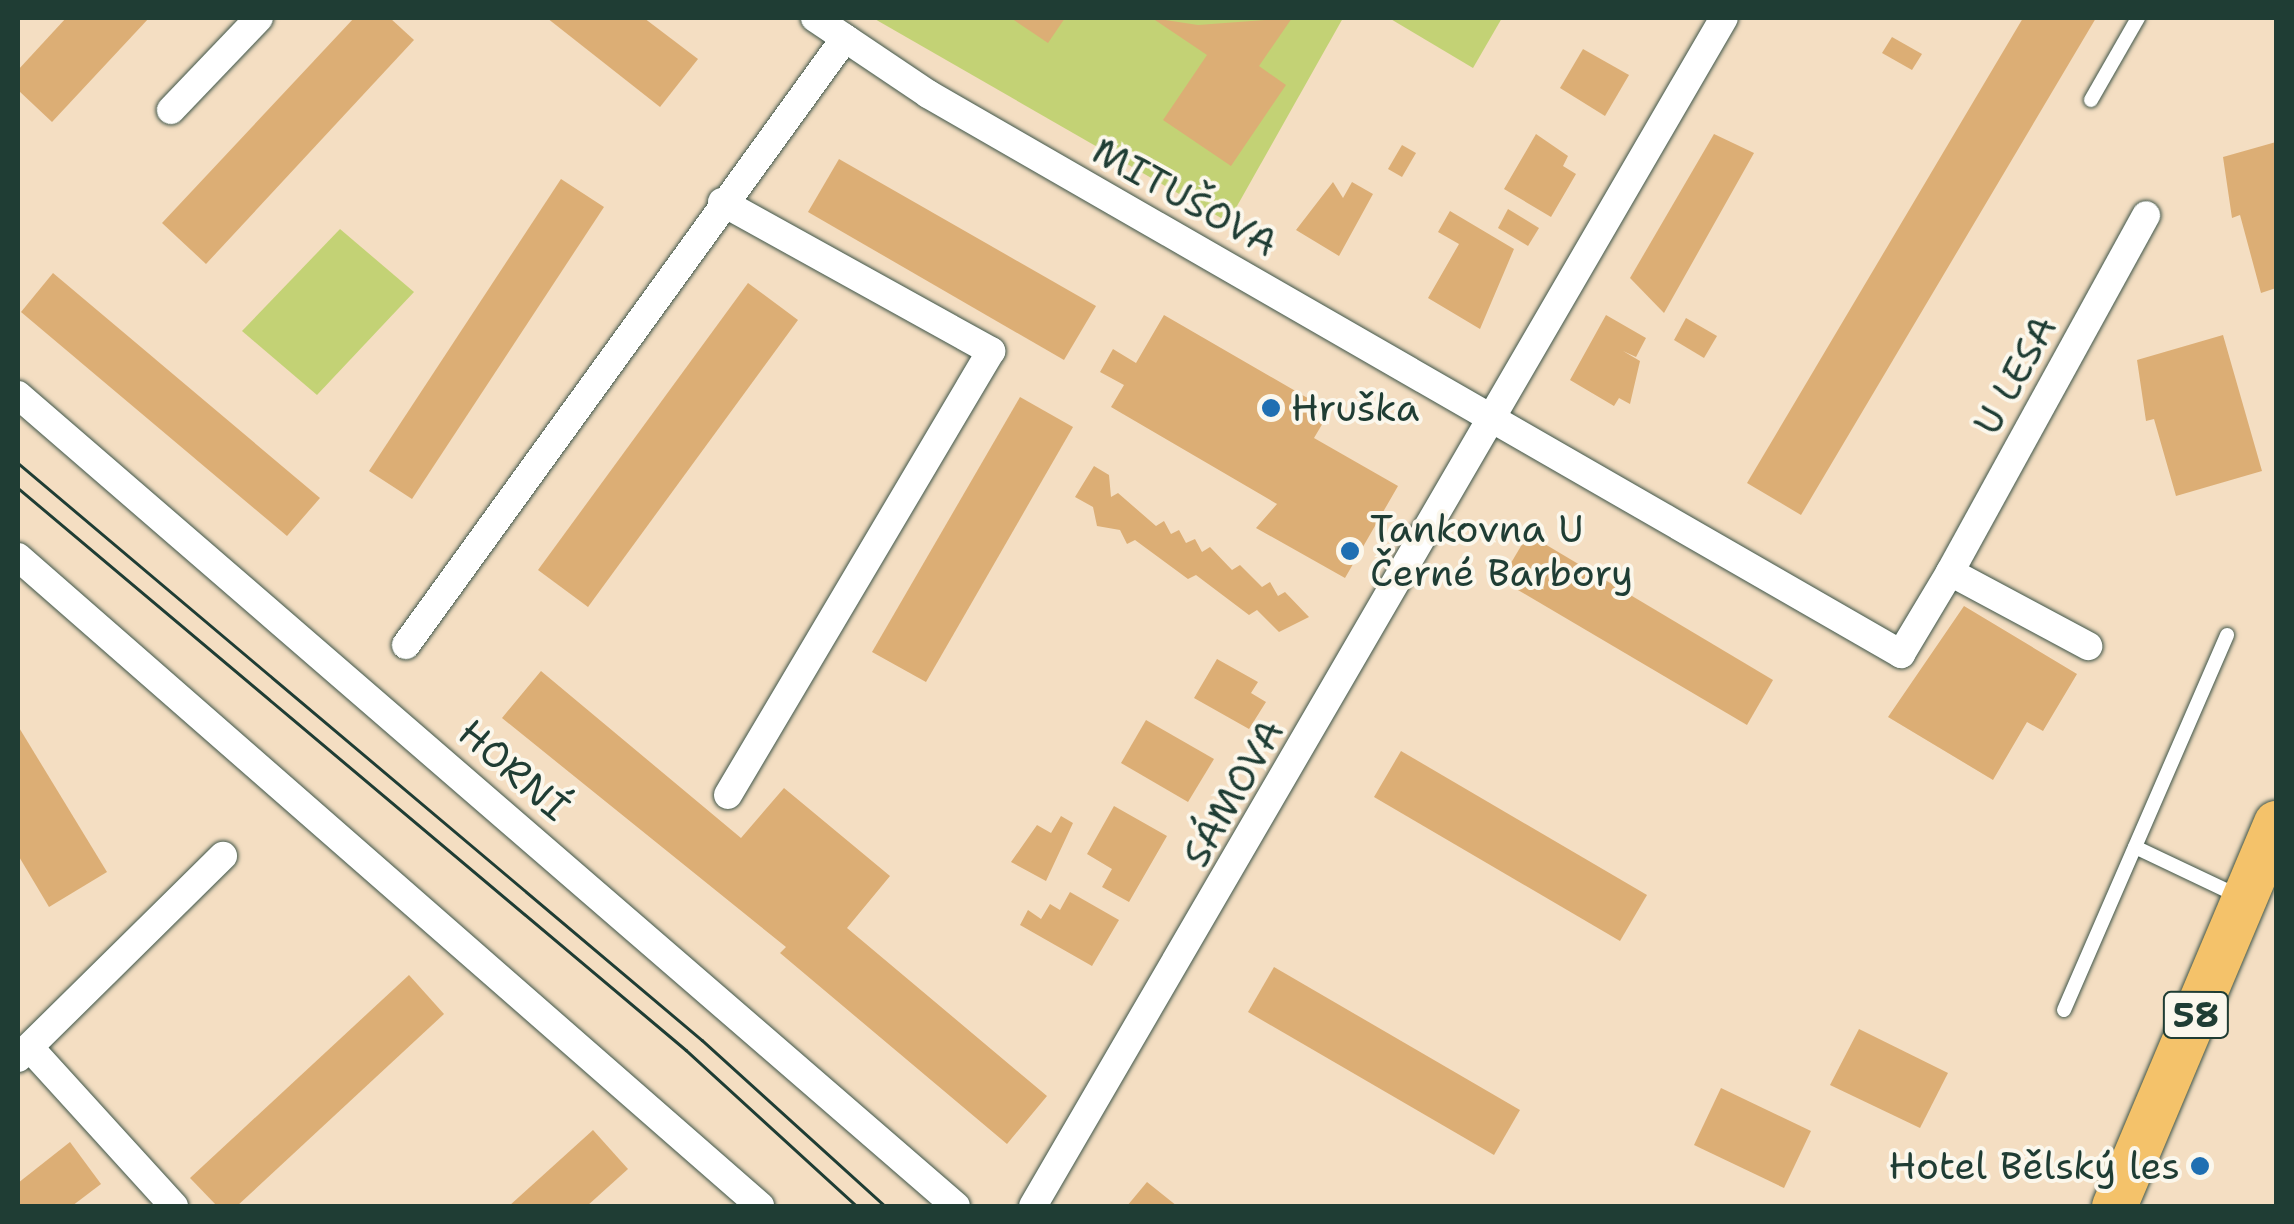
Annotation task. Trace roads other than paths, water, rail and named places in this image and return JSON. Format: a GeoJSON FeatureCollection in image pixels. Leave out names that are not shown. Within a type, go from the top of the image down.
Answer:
{"type":"FeatureCollection","features":[{"type":"Feature","properties":{"kind":"main road","name":"58"},"geometry":{"type":"LineString","coordinates":[[2114,1206],[2276,823]]}},
{"type":"Feature","properties":{"kind":"street"},"geometry":{"type":"LineString","coordinates":[[171,110],[258,18]]}},
{"type":"Feature","properties":{"kind":"street","name":"MITUŠOVA"},"geometry":{"type":"LineString","coordinates":[[815,18],[1493,414]]}},
{"type":"Feature","properties":{"kind":"street","name":"SÁMOVA"},"geometry":{"type":"LineString","coordinates":[[1033,1206],[1724,18]]}},
{"type":"Feature","properties":{"kind":"street"},"geometry":{"type":"LineString","coordinates":[[406,645],[722,202],[845,38]]}},
{"type":"Feature","properties":{"kind":"street"},"geometry":{"type":"LineString","coordinates":[[722,202],[991,351],[728,795]]}},
{"type":"Feature","properties":{"kind":"street","name":"U LESA"},"geometry":{"type":"LineString","coordinates":[[1493,414],[1900,654],[1950,572],[2146,215]]}},
{"type":"Feature","properties":{"kind":"street","name":"HORNÍ"},"geometry":{"type":"LineString","coordinates":[[18,396],[956,1206]]}},
{"type":"Feature","properties":{"kind":"street"},"geometry":{"type":"LineString","coordinates":[[18,558],[760,1206]]}},
{"type":"Feature","properties":{"kind":"street"},"geometry":{"type":"LineString","coordinates":[[1950,572],[2088,646]]}},
{"type":"Feature","properties":{"kind":"street"},"geometry":{"type":"LineString","coordinates":[[174,1206],[24,1053],[223,856]]}},
{"type":"Feature","properties":{"kind":"lane"},"geometry":{"type":"LineString","coordinates":[[2091,100],[2138,18]]}},
{"type":"Feature","properties":{"kind":"lane"},"geometry":{"type":"LineString","coordinates":[[2064,1010],[2227,635]]}},
{"type":"Feature","properties":{"kind":"lane"},"geometry":{"type":"LineString","coordinates":[[2135,847],[2244,899]]}},
{"type":"Feature","properties":{"kind":"tram line"},"geometry":{"type":"LineString","coordinates":[[18,463],[702,1040],[885,1206]]}},
{"type":"Feature","properties":{"kind":"tram line"},"geometry":{"type":"LineString","coordinates":[[18,488],[686,1050],[857,1206]]}},
{"type":"Feature","properties":{"kind":"place","name":"Hruška"},"geometry":{"type":"Point","coordinates":[1271,408]}},
{"type":"Feature","properties":{"kind":"place","name":"Tankovna U Černé Barbory"},"geometry":{"type":"Point","coordinates":[1350,551]}},
{"type":"Feature","properties":{"kind":"place","name":"Hotel Bělský les"},"geometry":{"type":"Point","coordinates":[2200,1166]}}]}
